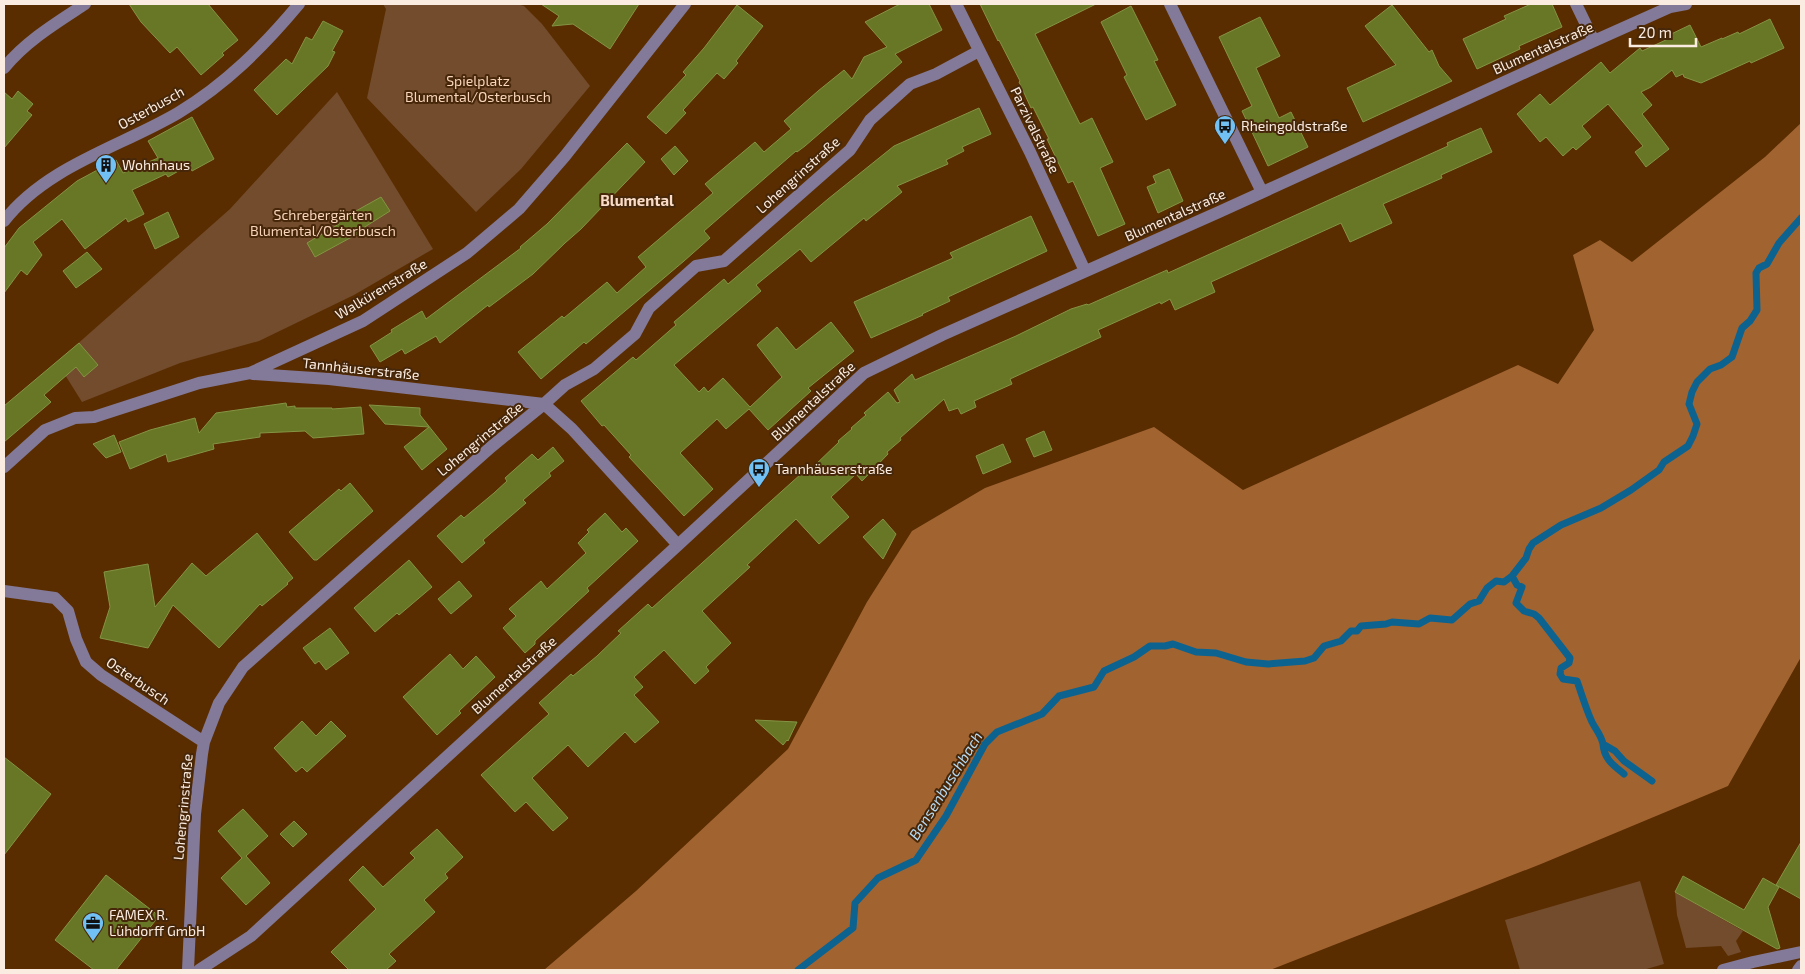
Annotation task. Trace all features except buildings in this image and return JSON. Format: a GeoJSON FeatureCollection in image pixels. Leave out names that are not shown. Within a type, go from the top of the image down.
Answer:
{"type":"FeatureCollection","features":[{"type":"Feature","properties":{"kind":"street"},"geometry":{"type":"LineString","coordinates":[[4,68],[16,54],[48,27],[85,4]]}},
{"type":"Feature","properties":{"kind":"street","name":"Osterbusch"},"geometry":{"type":"LineString","coordinates":[[4,221],[41,185],[86,159],[177,113],[210,91],[266,44],[299,4]]}},
{"type":"Feature","properties":{"kind":"street","name":"Walkürenstraße"},"geometry":{"type":"LineString","coordinates":[[4,467],[45,430],[75,418],[94,417],[199,383],[250,373],[363,321],[467,253],[519,209],[565,156],[685,4]]}},
{"type":"Feature","properties":{"kind":"street","name":"Parzivalstraße"},"geometry":{"type":"LineString","coordinates":[[956,4],[1030,152],[1085,271]]}},
{"type":"Feature","properties":{"kind":"street"},"geometry":{"type":"LineString","coordinates":[[1170,4],[1262,192]]}},
{"type":"Feature","properties":{"kind":"street"},"geometry":{"type":"LineString","coordinates":[[1576,4],[1594,41]]}},
{"type":"Feature","properties":{"kind":"street","name":"Blumentalstraße"},"geometry":{"type":"LineString","coordinates":[[199,970],[251,936],[864,373],[899,355],[1594,41],[1670,8],[1686,4]]}},
{"type":"Feature","properties":{"kind":"street","name":"Lohengrinstraße"},"geometry":{"type":"LineString","coordinates":[[188,970],[195,814],[204,742],[219,703],[243,667],[491,447],[565,385],[594,369],[635,334],[649,308],[696,266],[724,261],[850,150],[870,120],[910,84],[936,74],[979,50]]}},
{"type":"Feature","properties":{"kind":"street","name":"Tannhäuserstraße"},"geometry":{"type":"LineString","coordinates":[[250,373],[329,379],[544,404]]}},
{"type":"Feature","properties":{"kind":"street"},"geometry":{"type":"LineString","coordinates":[[544,404],[572,429],[678,545]]}},
{"type":"Feature","properties":{"kind":"street","name":"Osterbusch"},"geometry":{"type":"LineString","coordinates":[[4,591],[55,598],[68,611],[76,639],[86,662],[101,676],[204,742]]}},
{"type":"Feature","properties":{"kind":"street"},"geometry":{"type":"LineString","coordinates":[[1723,970],[1801,952]]}},
{"type":"Feature","properties":{"kind":"street"},"geometry":{"type":"LineString","coordinates":[[1798,970],[1801,966]]}},
{"type":"Feature","properties":{"kind":"green space","name":"Spielplatz Blumental/Osterbusch"},"geometry":{"type":"Polygon","coordinates":[[[383,4],[517,4],[524,6],[542,24],[590,86],[521,169],[476,212],[367,98],[386,9],[383,4]]]}},
{"type":"Feature","properties":{"kind":"green space","name":"Schrebergärten Blumental/Osterbusch"},"geometry":{"type":"Polygon","coordinates":[[[337,92],[433,249],[354,295],[259,341],[180,363],[82,402],[57,362],[230,209],[337,92]]]}},
{"type":"Feature","properties":{"kind":"green space"},"geometry":{"type":"Polygon","coordinates":[[[1640,881],[1664,964],[1643,970],[1520,970],[1505,920],[1640,881]]]}},
{"type":"Feature","properties":{"kind":"green space"},"geometry":{"type":"Polygon","coordinates":[[[1675,892],[1743,931],[1736,941],[1741,952],[1728,956],[1721,946],[1686,948],[1677,915],[1675,892]]]}},
{"type":"Feature","properties":{"kind":"shaded area"},"geometry":{"type":"Polygon","coordinates":[[[1801,123],[1801,657],[1728,786],[1541,864],[1270,970],[544,970],[636,891],[788,749],[867,602],[912,531],[985,488],[1154,427],[1243,490],[1518,365],[1558,384],[1594,330],[1573,255],[1600,240],[1632,262],[1765,157],[1801,123]]]}},
{"type":"Feature","properties":{"kind":"waterway","name":"Bensenbuschbach"},"geometry":{"type":"LineString","coordinates":[[798,970],[853,928],[855,903],[878,878],[916,860],[946,816],[985,744],[997,732],[1042,714],[1059,696],[1094,687],[1104,671],[1134,657],[1150,646],[1173,644],[1196,652],[1216,653],[1246,662],[1268,664],[1305,661],[1314,658],[1324,646],[1341,641],[1351,631],[1357,631],[1361,626],[1392,622],[1419,624],[1430,618],[1452,620],[1470,604],[1479,601],[1487,588],[1496,581],[1504,582],[1512,576],[1526,558],[1533,543],[1561,525],[1601,508],[1659,470],[1664,462],[1688,446],[1697,424],[1689,404],[1692,392],[1697,382],[1710,369],[1721,365],[1732,357],[1742,328],[1750,321],[1757,310],[1756,273],[1759,268],[1767,264],[1779,243],[1801,218]]}},
{"type":"Feature","properties":{"kind":"waterway"},"geometry":{"type":"LineString","coordinates":[[1512,576],[1517,585],[1522,587],[1516,603],[1524,611],[1534,614],[1539,618],[1570,658],[1569,663],[1561,668],[1560,674],[1563,679],[1577,681],[1590,717],[1603,744],[1615,751],[1624,761],[1652,781]]}},
{"type":"Feature","properties":{"kind":"waterway"},"geometry":{"type":"LineString","coordinates":[[1603,744],[1607,758],[1624,774]]}},
{"type":"Feature","properties":{"kind":"place","name":"Rheingoldstraße"},"geometry":{"type":"Point","coordinates":[1225,145]}},
{"type":"Feature","properties":{"kind":"place","name":"Wohnhaus"},"geometry":{"type":"Point","coordinates":[106,184]}},
{"type":"Feature","properties":{"kind":"place","name":"Tannhäuserstraße"},"geometry":{"type":"Point","coordinates":[759,488]}},
{"type":"Feature","properties":{"kind":"place","name":"FAMEX R. Lühdorff GmbH"},"geometry":{"type":"Point","coordinates":[93,942]}},
{"type":"Feature","properties":{"kind":"district","name":"Blumental"},"geometry":{"type":"Point","coordinates":[637,201]}}]}
